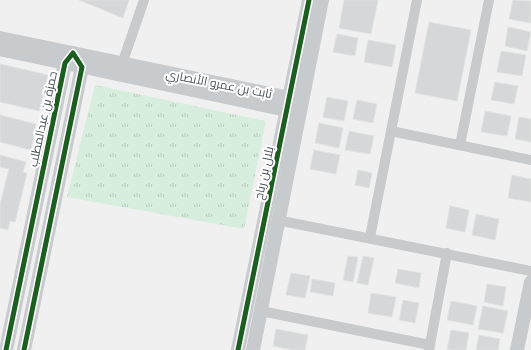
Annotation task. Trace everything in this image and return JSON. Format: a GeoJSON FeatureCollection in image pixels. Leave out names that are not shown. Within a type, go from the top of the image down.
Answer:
{"type":"FeatureCollection","features":[{"type":"Feature","properties":{"kind":"street"},"geometry":{"type":"LineString","coordinates":[[122,64],[144,0]]}},
{"type":"Feature","properties":{"kind":"street","name":"بلال بن رباح"},"geometry":{"type":"LineString","coordinates":[[253,350],[277,220],[292,105],[309,0]]}},
{"type":"Feature","properties":{"kind":"street","name":"بلال بن رباح"},"geometry":{"type":"LineString","coordinates":[[238,350],[292,105],[322,0]]}},
{"type":"Feature","properties":{"kind":"street"},"geometry":{"type":"LineString","coordinates":[[370,237],[417,0]]}},
{"type":"Feature","properties":{"kind":"street"},"geometry":{"type":"LineString","coordinates":[[460,145],[489,0]]}},
{"type":"Feature","properties":{"kind":"street","name":"ثابت بن عمرو الأنصاري"},"geometry":{"type":"LineString","coordinates":[[0,38],[69,58]]}},
{"type":"Feature","properties":{"kind":"street","name":"ثابت بن عمرو الأنصاري"},"geometry":{"type":"LineString","coordinates":[[0,49],[122,64],[292,105]]}},
{"type":"Feature","properties":{"kind":"street"},"geometry":{"type":"LineString","coordinates":[[24,350],[82,67],[69,58]]}},
{"type":"Feature","properties":{"kind":"street","name":"حمزة بن عبدالمطلب"},"geometry":{"type":"LineString","coordinates":[[6,350],[69,58]]}},
{"type":"Feature","properties":{"kind":"street","name":"ثابت بن عمرو الأنصاري"},"geometry":{"type":"LineString","coordinates":[[82,67],[292,105]]}},
{"type":"Feature","properties":{"kind":"street"},"geometry":{"type":"LineString","coordinates":[[391,130],[531,160]]}},
{"type":"Feature","properties":{"kind":"street"},"geometry":{"type":"LineString","coordinates":[[277,220],[370,237],[531,271]]}},
{"type":"Feature","properties":{"kind":"street"},"geometry":{"type":"LineString","coordinates":[[261,311],[429,348],[447,253]]}},
{"type":"Feature","properties":{"kind":"street"},"geometry":{"type":"LineString","coordinates":[[517,350],[531,282]]}},
{"type":"Feature","properties":{"kind":"green space"},"geometry":{"type":"Polygon","coordinates":[[[95,85],[266,121],[244,229],[67,197],[95,85]]]}},
{"type":"Feature","properties":{"kind":"building"},"geometry":{"type":"Polygon","coordinates":[[[79,0],[129,0],[123,18],[79,0]]]}},
{"type":"Feature","properties":{"kind":"building"},"geometry":{"type":"Polygon","coordinates":[[[344,0],[378,0],[371,34],[339,28],[344,0]]]}},
{"type":"Feature","properties":{"kind":"building"},"geometry":{"type":"Polygon","coordinates":[[[513,0],[531,1],[531,23],[509,19],[513,0]]]}},
{"type":"Feature","properties":{"kind":"building"},"geometry":{"type":"Polygon","coordinates":[[[429,22],[471,30],[457,101],[415,93],[429,22]]]}},
{"type":"Feature","properties":{"kind":"building"},"geometry":{"type":"Polygon","coordinates":[[[508,27],[531,32],[527,51],[505,46],[508,27]]]}},
{"type":"Feature","properties":{"kind":"building"},"geometry":{"type":"Polygon","coordinates":[[[337,34],[358,38],[355,56],[333,52],[337,34]]]}},
{"type":"Feature","properties":{"kind":"building"},"geometry":{"type":"Polygon","coordinates":[[[368,40],[396,45],[392,67],[364,62],[368,40]]]}},
{"type":"Feature","properties":{"kind":"building"},"geometry":{"type":"Polygon","coordinates":[[[501,51],[526,55],[522,76],[497,72],[501,51]]]}},
{"type":"Feature","properties":{"kind":"building"},"geometry":{"type":"Polygon","coordinates":[[[0,64],[48,75],[39,111],[0,102],[0,64]]]}},
{"type":"Feature","properties":{"kind":"building"},"geometry":{"type":"Polygon","coordinates":[[[495,82],[518,86],[514,104],[491,100],[495,82]]]}},
{"type":"Feature","properties":{"kind":"building"},"geometry":{"type":"Polygon","coordinates":[[[327,97],[348,101],[344,121],[323,117],[327,97]]]}},
{"type":"Feature","properties":{"kind":"building"},"geometry":{"type":"Polygon","coordinates":[[[357,100],[377,104],[373,123],[353,119],[357,100]]]}},
{"type":"Feature","properties":{"kind":"building"},"geometry":{"type":"Polygon","coordinates":[[[485,111],[511,116],[507,136],[481,132],[485,111]]]}},
{"type":"Feature","properties":{"kind":"building"},"geometry":{"type":"Polygon","coordinates":[[[0,115],[36,124],[31,150],[0,142],[0,115]]]}},
{"type":"Feature","properties":{"kind":"building"},"geometry":{"type":"Polygon","coordinates":[[[519,117],[531,119],[531,142],[515,139],[519,117]]]}},
{"type":"Feature","properties":{"kind":"building"},"geometry":{"type":"Polygon","coordinates":[[[319,123],[343,128],[339,148],[315,143],[319,123]]]}},
{"type":"Feature","properties":{"kind":"building"},"geometry":{"type":"Polygon","coordinates":[[[349,131],[374,136],[370,154],[345,150],[349,131]]]}},
{"type":"Feature","properties":{"kind":"building"},"geometry":{"type":"Polygon","coordinates":[[[314,150],[340,155],[336,174],[310,169],[314,150]]]}},
{"type":"Feature","properties":{"kind":"building"},"geometry":{"type":"Polygon","coordinates":[[[0,155],[26,162],[23,172],[27,173],[15,222],[10,221],[8,230],[0,228],[0,204],[9,169],[0,167],[0,155]]]}},
{"type":"Feature","properties":{"kind":"building"},"geometry":{"type":"Polygon","coordinates":[[[358,170],[372,173],[369,188],[355,185],[358,170]]]}},
{"type":"Feature","properties":{"kind":"building"},"geometry":{"type":"Polygon","coordinates":[[[512,175],[531,179],[531,202],[508,198],[512,175]]]}},
{"type":"Feature","properties":{"kind":"building"},"geometry":{"type":"Polygon","coordinates":[[[450,206],[469,210],[465,232],[446,228],[450,206]]]}},
{"type":"Feature","properties":{"kind":"building"},"geometry":{"type":"Polygon","coordinates":[[[476,214],[499,219],[495,240],[472,235],[476,214]]]}},
{"type":"Feature","properties":{"kind":"building"},"geometry":{"type":"Polygon","coordinates":[[[348,256],[358,257],[353,282],[343,280],[348,256]]]}},
{"type":"Feature","properties":{"kind":"building"},"geometry":{"type":"Polygon","coordinates":[[[363,256],[374,258],[368,285],[357,283],[363,256]]]}},
{"type":"Feature","properties":{"kind":"building"},"geometry":{"type":"Polygon","coordinates":[[[398,269],[421,273],[419,288],[395,283],[398,269]]]}},
{"type":"Feature","properties":{"kind":"building"},"geometry":{"type":"Polygon","coordinates":[[[291,273],[310,276],[305,298],[286,295],[291,273]]]}},
{"type":"Feature","properties":{"kind":"building"},"geometry":{"type":"Polygon","coordinates":[[[312,279],[335,283],[333,296],[310,292],[312,279]]]}},
{"type":"Feature","properties":{"kind":"building"},"geometry":{"type":"Polygon","coordinates":[[[487,284],[506,287],[503,306],[484,302],[487,284]]]}},
{"type":"Feature","properties":{"kind":"building"},"geometry":{"type":"Polygon","coordinates":[[[371,293],[396,297],[392,317],[368,313],[371,293]]]}},
{"type":"Feature","properties":{"kind":"building"},"geometry":{"type":"Polygon","coordinates":[[[403,300],[419,303],[415,323],[399,320],[403,300]]]}},
{"type":"Feature","properties":{"kind":"building"},"geometry":{"type":"Polygon","coordinates":[[[451,301],[477,306],[473,325],[447,320],[451,301]]]}},
{"type":"Feature","properties":{"kind":"building"},"geometry":{"type":"Polygon","coordinates":[[[483,306],[508,311],[503,333],[478,329],[483,306]]]}},
{"type":"Feature","properties":{"kind":"building"},"geometry":{"type":"Polygon","coordinates":[[[276,329],[308,335],[305,350],[293,350],[273,346],[276,329]]]}},
{"type":"Feature","properties":{"kind":"building"},"geometry":{"type":"Polygon","coordinates":[[[451,330],[469,333],[466,350],[447,350],[451,330]]]}},
{"type":"Feature","properties":{"kind":"building"},"geometry":{"type":"Polygon","coordinates":[[[479,335],[500,339],[498,350],[476,350],[479,335]]]}},
{"type":"Feature","properties":{"kind":"cycle path"},"geometry":{"type":"LineString","coordinates":[[238,350],[309,0]]}},
{"type":"Feature","properties":{"kind":"cycle path"},"geometry":{"type":"LineString","coordinates":[[6,350],[65,63],[73,53],[82,67],[24,350]]}}]}
